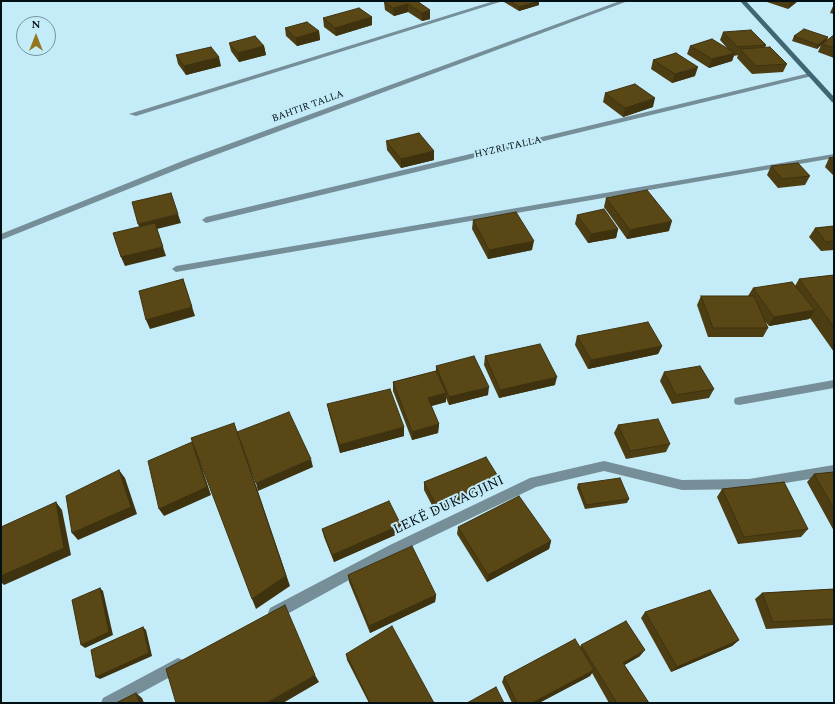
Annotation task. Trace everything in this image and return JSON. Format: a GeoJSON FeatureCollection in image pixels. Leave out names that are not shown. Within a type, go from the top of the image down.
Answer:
{"type":"FeatureCollection","features":[{"type":"Feature","properties":{"kind":"street"},"geometry":{"type":"LineString","coordinates":[[133,114],[500,1]]}},
{"type":"Feature","properties":{"kind":"street","name":"BAHTIR TALLA"},"geometry":{"type":"LineString","coordinates":[[1,237],[188,162],[625,1]]}},
{"type":"Feature","properties":{"kind":"street"},"geometry":{"type":"LineString","coordinates":[[743,1],[810,76],[834,100]]}},
{"type":"Feature","properties":{"kind":"street","name":"HYZRI TALLA"},"geometry":{"type":"LineString","coordinates":[[206,220],[810,76]]}},
{"type":"Feature","properties":{"kind":"street"},"geometry":{"type":"LineString","coordinates":[[176,269],[834,156]]}},
{"type":"Feature","properties":{"kind":"street"},"geometry":{"type":"LineString","coordinates":[[739,401],[834,384]]}},
{"type":"Feature","properties":{"kind":"street","name":"LEKË DUKAGJINI"},"geometry":{"type":"LineString","coordinates":[[263,619],[394,549],[534,482],[604,466],[682,485],[750,484],[834,470]]}},
{"type":"Feature","properties":{"kind":"street"},"geometry":{"type":"LineString","coordinates":[[108,703],[187,660]]}},
{"type":"Feature","properties":{"kind":"building"},"geometry":{"type":"Polygon","coordinates":[[[417,1],[430,10],[422,13],[408,4],[393,8],[384,2],[417,1]]]}},
{"type":"Feature","properties":{"kind":"building"},"geometry":{"type":"Polygon","coordinates":[[[510,1],[539,1],[519,7],[510,1]]]}},
{"type":"Feature","properties":{"kind":"building"},"geometry":{"type":"Polygon","coordinates":[[[359,8],[372,17],[335,28],[323,18],[359,8]]]}},
{"type":"Feature","properties":{"kind":"building"},"geometry":{"type":"Polygon","coordinates":[[[307,22],[319,31],[296,38],[285,28],[307,22]]]}},
{"type":"Feature","properties":{"kind":"building"},"geometry":{"type":"Polygon","coordinates":[[[804,29],[828,37],[818,45],[794,36],[804,29]]]}},
{"type":"Feature","properties":{"kind":"building"},"geometry":{"type":"Polygon","coordinates":[[[751,30],[766,45],[738,47],[723,32],[751,30]]]}},
{"type":"Feature","properties":{"kind":"building"},"geometry":{"type":"Polygon","coordinates":[[[834,35],[834,48],[822,44],[834,35]]]}},
{"type":"Feature","properties":{"kind":"building"},"geometry":{"type":"Polygon","coordinates":[[[255,36],[264,46],[238,53],[229,43],[255,36]]]}},
{"type":"Feature","properties":{"kind":"building"},"geometry":{"type":"Polygon","coordinates":[[[712,39],[735,53],[712,59],[690,46],[712,39]]]}},
{"type":"Feature","properties":{"kind":"building"},"geometry":{"type":"Polygon","coordinates":[[[211,47],[219,57],[184,66],[176,55],[211,47]]]}},
{"type":"Feature","properties":{"kind":"building"},"geometry":{"type":"Polygon","coordinates":[[[770,47],[787,64],[756,66],[740,49],[770,47]]]}},
{"type":"Feature","properties":{"kind":"building"},"geometry":{"type":"Polygon","coordinates":[[[676,53],[698,67],[675,74],[653,60],[676,53]]]}},
{"type":"Feature","properties":{"kind":"building"},"geometry":{"type":"Polygon","coordinates":[[[635,84],[655,98],[625,108],[605,93],[635,84]]]}},
{"type":"Feature","properties":{"kind":"building"},"geometry":{"type":"Polygon","coordinates":[[[419,133],[434,151],[401,159],[386,141],[419,133]]]}},
{"type":"Feature","properties":{"kind":"building"},"geometry":{"type":"Polygon","coordinates":[[[834,157],[834,162],[829,158],[834,157]]]}},
{"type":"Feature","properties":{"kind":"building"},"geometry":{"type":"Polygon","coordinates":[[[798,163],[810,176],[782,179],[771,166],[798,163]]]}},
{"type":"Feature","properties":{"kind":"building"},"geometry":{"type":"Polygon","coordinates":[[[647,190],[672,221],[630,230],[606,198],[647,190]]]}},
{"type":"Feature","properties":{"kind":"building"},"geometry":{"type":"Polygon","coordinates":[[[171,193],[178,214],[138,224],[132,202],[171,193]]]}},
{"type":"Feature","properties":{"kind":"building"},"geometry":{"type":"Polygon","coordinates":[[[604,209],[618,229],[591,234],[577,215],[604,209]]]}},
{"type":"Feature","properties":{"kind":"building"},"geometry":{"type":"Polygon","coordinates":[[[516,212],[534,241],[489,250],[473,220],[516,212]]]}},
{"type":"Feature","properties":{"kind":"building"},"geometry":{"type":"Polygon","coordinates":[[[155,223],[163,247],[121,257],[113,233],[155,223]]]}},
{"type":"Feature","properties":{"kind":"building"},"geometry":{"type":"Polygon","coordinates":[[[834,226],[834,241],[826,242],[815,228],[834,226]]]}},
{"type":"Feature","properties":{"kind":"building"},"geometry":{"type":"Polygon","coordinates":[[[834,275],[834,327],[799,279],[834,275]]]}},
{"type":"Feature","properties":{"kind":"building"},"geometry":{"type":"Polygon","coordinates":[[[183,279],[192,307],[146,320],[139,291],[183,279]]]}},
{"type":"Feature","properties":{"kind":"building"},"geometry":{"type":"Polygon","coordinates":[[[792,282],[815,310],[774,317],[753,288],[792,282]]]}},
{"type":"Feature","properties":{"kind":"building"},"geometry":{"type":"Polygon","coordinates":[[[701,296],[754,296],[768,328],[713,328],[701,296]]]}},
{"type":"Feature","properties":{"kind":"building"},"geometry":{"type":"Polygon","coordinates":[[[648,322],[662,346],[591,360],[577,336],[648,322]]]}},
{"type":"Feature","properties":{"kind":"building"},"geometry":{"type":"Polygon","coordinates":[[[540,344],[557,377],[500,390],[485,356],[540,344]]]}},
{"type":"Feature","properties":{"kind":"building"},"geometry":{"type":"Polygon","coordinates":[[[474,356],[489,387],[449,397],[436,366],[474,356]]]}},
{"type":"Feature","properties":{"kind":"building"},"geometry":{"type":"Polygon","coordinates":[[[700,366],[714,389],[676,395],[664,372],[700,366]]]}},
{"type":"Feature","properties":{"kind":"building"},"geometry":{"type":"Polygon","coordinates":[[[436,371],[446,393],[428,398],[439,424],[412,432],[393,382],[436,371]]]}},
{"type":"Feature","properties":{"kind":"building"},"geometry":{"type":"Polygon","coordinates":[[[390,389],[404,427],[339,445],[327,404],[390,389]]]}},
{"type":"Feature","properties":{"kind":"building"},"geometry":{"type":"Polygon","coordinates":[[[289,412],[311,459],[256,483],[237,432],[289,412]]]}},
{"type":"Feature","properties":{"kind":"building"},"geometry":{"type":"Polygon","coordinates":[[[658,419],[670,444],[630,451],[618,425],[658,419]]]}},
{"type":"Feature","properties":{"kind":"building"},"geometry":{"type":"Polygon","coordinates":[[[234,423],[286,576],[252,599],[191,438],[234,423]]]}},
{"type":"Feature","properties":{"kind":"building"},"geometry":{"type":"Polygon","coordinates":[[[192,442],[207,487],[159,509],[148,461],[192,442]]]}},
{"type":"Feature","properties":{"kind":"building"},"geometry":{"type":"Polygon","coordinates":[[[486,457],[499,478],[436,505],[424,482],[486,457]]]}},
{"type":"Feature","properties":{"kind":"building"},"geometry":{"type":"Polygon","coordinates":[[[119,470],[131,507],[72,533],[66,496],[119,470]]]}},
{"type":"Feature","properties":{"kind":"building"},"geometry":{"type":"Polygon","coordinates":[[[834,472],[834,509],[814,474],[834,472]]]}},
{"type":"Feature","properties":{"kind":"building"},"geometry":{"type":"Polygon","coordinates":[[[620,478],[629,499],[586,505],[578,484],[620,478]]]}},
{"type":"Feature","properties":{"kind":"building"},"geometry":{"type":"Polygon","coordinates":[[[784,482],[808,529],[744,537],[722,489],[784,482]]]}},
{"type":"Feature","properties":{"kind":"building"},"geometry":{"type":"Polygon","coordinates":[[[519,496],[551,541],[488,575],[458,527],[519,496]]]}},
{"type":"Feature","properties":{"kind":"building"},"geometry":{"type":"Polygon","coordinates":[[[389,501],[401,525],[332,555],[322,529],[389,501]]]}},
{"type":"Feature","properties":{"kind":"building"},"geometry":{"type":"Polygon","coordinates":[[[56,502],[64,548],[1,576],[1,527],[56,502]]]}},
{"type":"Feature","properties":{"kind":"building"},"geometry":{"type":"Polygon","coordinates":[[[412,546],[436,595],[369,626],[348,575],[412,546]]]}},
{"type":"Feature","properties":{"kind":"building"},"geometry":{"type":"Polygon","coordinates":[[[100,588],[109,632],[81,645],[72,600],[100,588]]]}},
{"type":"Feature","properties":{"kind":"building"},"geometry":{"type":"Polygon","coordinates":[[[834,589],[834,619],[773,622],[762,593],[834,589]]]}},
{"type":"Feature","properties":{"kind":"building"},"geometry":{"type":"Polygon","coordinates":[[[710,590],[739,640],[677,667],[645,612],[710,590]]]}},
{"type":"Feature","properties":{"kind":"building"},"geometry":{"type":"Polygon","coordinates":[[[285,605],[315,675],[266,703],[176,703],[166,669],[285,605]]]}},
{"type":"Feature","properties":{"kind":"building"},"geometry":{"type":"Polygon","coordinates":[[[626,621],[645,650],[623,663],[649,703],[617,703],[581,645],[626,621]]]}},
{"type":"Feature","properties":{"kind":"building"},"geometry":{"type":"Polygon","coordinates":[[[392,626],[434,703],[370,703],[346,654],[392,626]]]}},
{"type":"Feature","properties":{"kind":"building"},"geometry":{"type":"Polygon","coordinates":[[[143,627],[149,653],[96,677],[91,650],[143,627]]]}},
{"type":"Feature","properties":{"kind":"building"},"geometry":{"type":"Polygon","coordinates":[[[575,639],[594,670],[532,703],[517,703],[504,677],[575,639]]]}},
{"type":"Feature","properties":{"kind":"building"},"geometry":{"type":"Polygon","coordinates":[[[496,687],[504,703],[467,703],[496,687]]]}},
{"type":"Feature","properties":{"kind":"building"},"geometry":{"type":"Polygon","coordinates":[[[136,693],[139,703],[116,703],[136,693]]]}}]}
